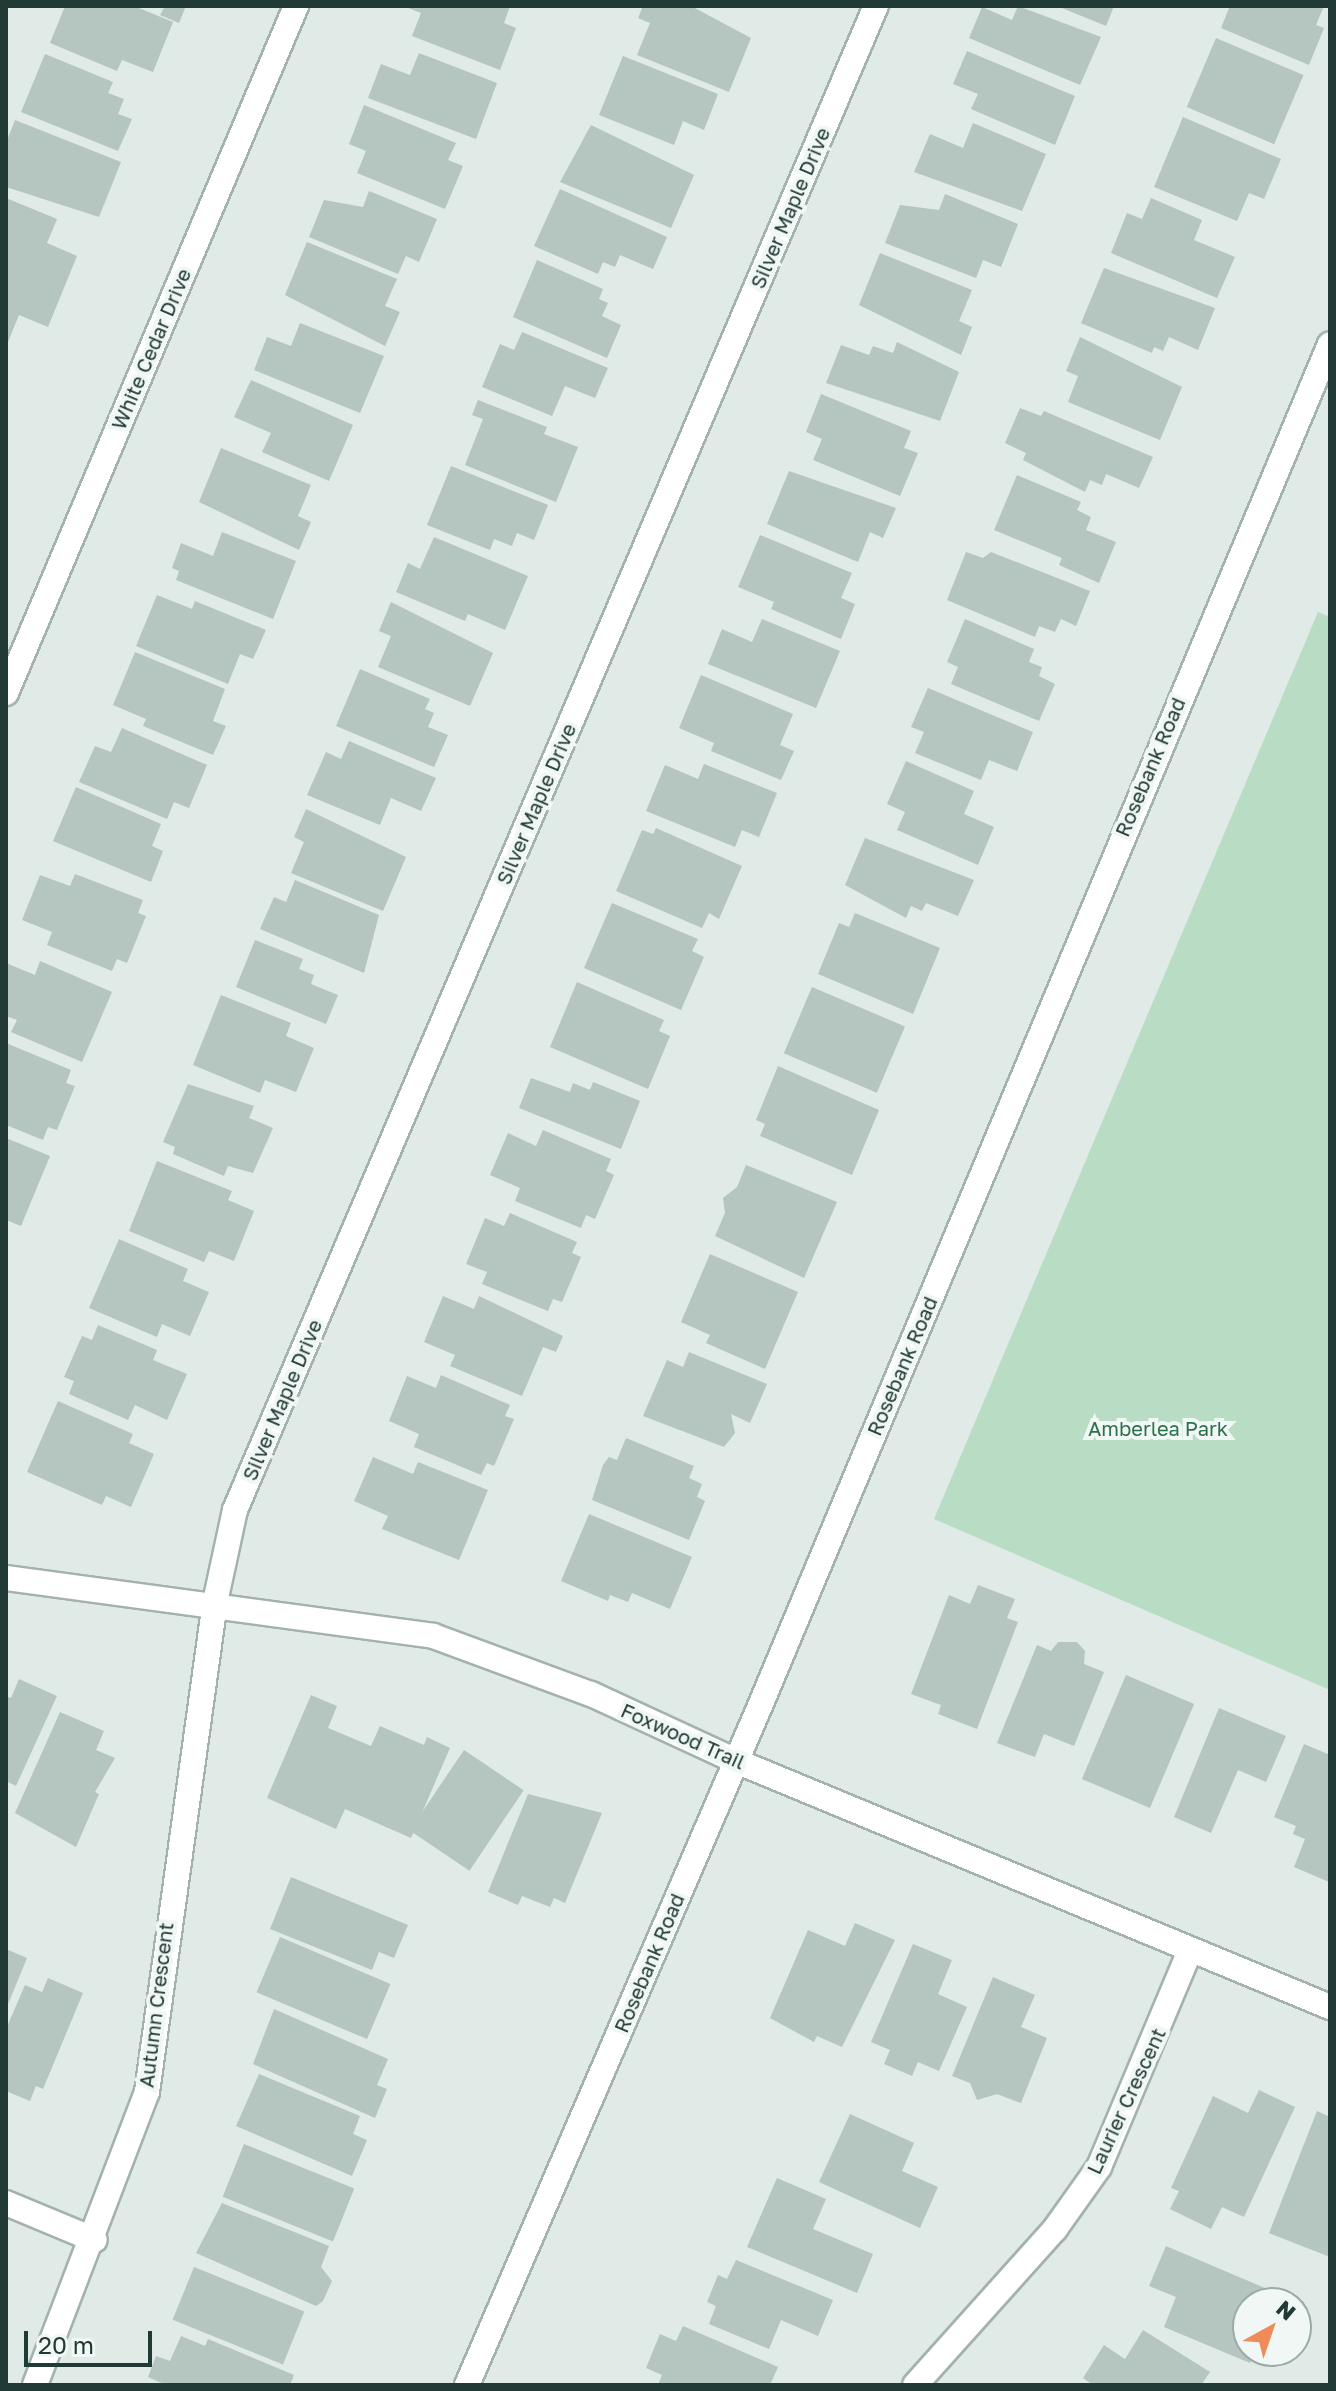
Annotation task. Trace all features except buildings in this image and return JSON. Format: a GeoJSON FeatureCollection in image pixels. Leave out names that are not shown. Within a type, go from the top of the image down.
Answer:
{"type":"FeatureCollection","features":[{"type":"Feature","properties":{"kind":"street","name":"White Cedar Drive"},"geometry":{"type":"LineString","coordinates":[[6,693],[296,6]]}},
{"type":"Feature","properties":{"kind":"street","name":"Silver Maple Drive"},"geometry":{"type":"LineString","coordinates":[[214,1607],[235,1510],[876,6]]}},
{"type":"Feature","properties":{"kind":"street","name":"Rosebank Road"},"geometry":{"type":"LineString","coordinates":[[467,2385],[736,1761],[1330,344]]}},
{"type":"Feature","properties":{"kind":"street","name":"Foxwood Trail"},"geometry":{"type":"LineString","coordinates":[[6,1578],[433,1636],[591,1694],[736,1761],[1330,2007]]}},
{"type":"Feature","properties":{"kind":"street","name":"Autumn Crescent"},"geometry":{"type":"LineString","coordinates":[[35,2385],[95,2240],[147,2092],[214,1607]]}},
{"type":"Feature","properties":{"kind":"street","name":"Laurier Crescent"},"geometry":{"type":"LineString","coordinates":[[915,2385],[1055,2229],[1099,2167],[1190,1950]]}},
{"type":"Feature","properties":{"kind":"street"},"geometry":{"type":"LineString","coordinates":[[6,2203],[95,2240]]}},
{"type":"Feature","properties":{"kind":"green space","name":"Amberlea Park"},"geometry":{"type":"Polygon","coordinates":[[[1318,612],[1330,617],[1330,1690],[934,1519],[1318,612]]]}}]}
